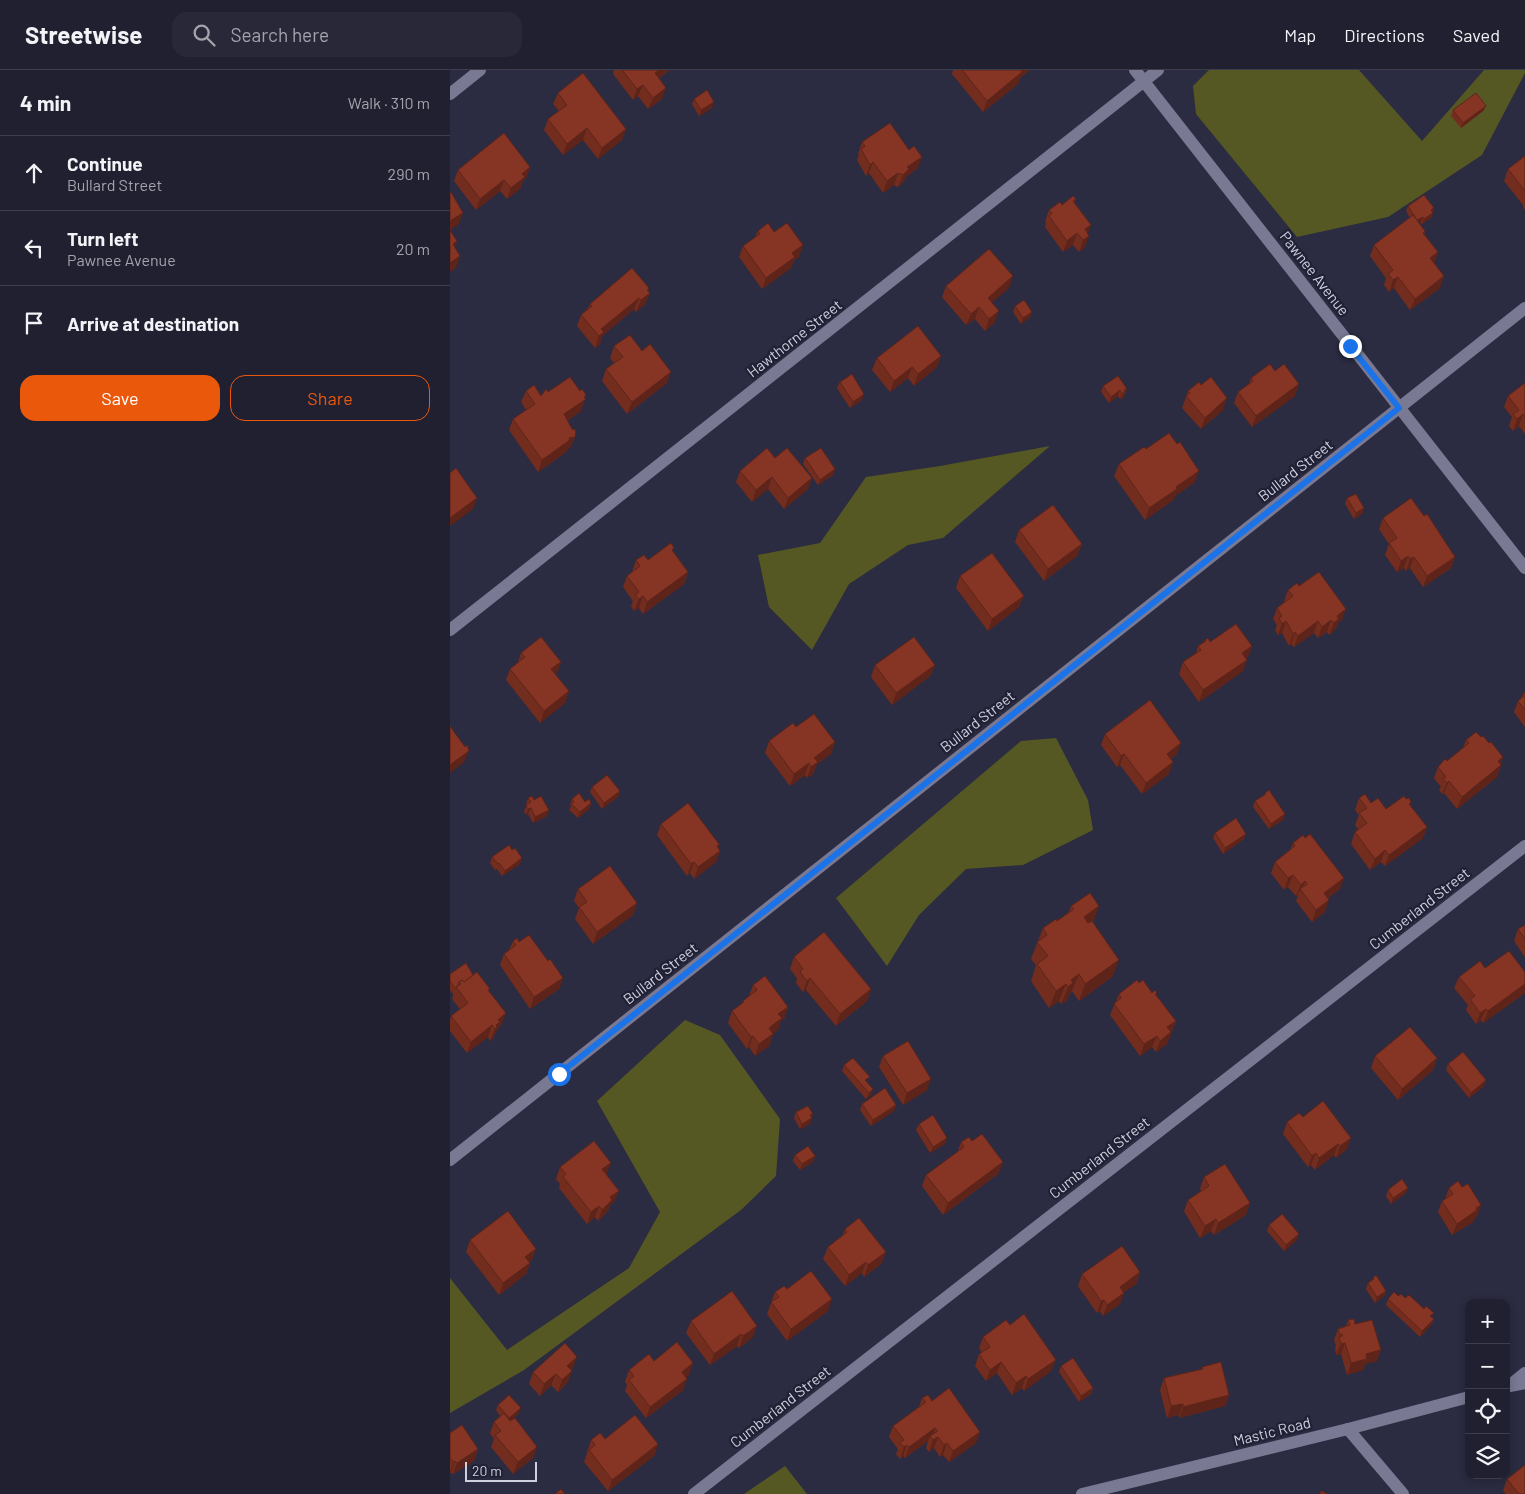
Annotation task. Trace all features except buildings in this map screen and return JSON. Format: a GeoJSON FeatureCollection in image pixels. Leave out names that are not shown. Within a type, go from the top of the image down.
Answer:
{"type":"FeatureCollection","features":[{"type":"Feature","properties":{"kind":"street"},"geometry":{"type":"LineString","coordinates":[[450,94],[480,70]]}},
{"type":"Feature","properties":{"kind":"street","name":"Pawnee Avenue"},"geometry":{"type":"LineString","coordinates":[[1135,70],[1525,568]]}},
{"type":"Feature","properties":{"kind":"street","name":"Hawthorne Street"},"geometry":{"type":"LineString","coordinates":[[450,630],[1158,70]]}},
{"type":"Feature","properties":{"kind":"street","name":"Bullard Street"},"geometry":{"type":"LineString","coordinates":[[450,1160],[1525,308]]}},
{"type":"Feature","properties":{"kind":"street","name":"Cumberland Street"},"geometry":{"type":"LineString","coordinates":[[694,1494],[1525,846]]}},
{"type":"Feature","properties":{"kind":"street"},"geometry":{"type":"LineString","coordinates":[[1510,1384],[1525,1373]]}},
{"type":"Feature","properties":{"kind":"street"},"geometry":{"type":"LineString","coordinates":[[1510,1386],[1525,1383]]}},
{"type":"Feature","properties":{"kind":"street","name":"Mastic Road"},"geometry":{"type":"LineString","coordinates":[[1082,1494],[1348,1429],[1465,1398]]}},
{"type":"Feature","properties":{"kind":"street"},"geometry":{"type":"LineString","coordinates":[[1348,1429],[1403,1494]]}},
{"type":"Feature","properties":{"kind":"shaded area"},"geometry":{"type":"Polygon","coordinates":[[[1209,70],[1359,70],[1422,141],[1484,70],[1525,70],[1525,73],[1482,155],[1388,217],[1297,237],[1196,114],[1193,86],[1209,70]]]}},
{"type":"Feature","properties":{"kind":"shaded area"},"geometry":{"type":"Polygon","coordinates":[[[1050,446],[943,538],[908,545],[849,584],[812,650],[769,607],[758,555],[820,543],[866,477],[1050,446]]]}},
{"type":"Feature","properties":{"kind":"shaded area"},"geometry":{"type":"Polygon","coordinates":[[[1056,738],[1088,800],[1093,830],[1023,865],[966,869],[919,915],[887,966],[836,898],[1021,741],[1056,738]]]}},
{"type":"Feature","properties":{"kind":"shaded area"},"geometry":{"type":"Polygon","coordinates":[[[685,1020],[720,1035],[780,1119],[776,1176],[741,1210],[524,1370],[450,1413],[450,1278],[507,1350],[629,1268],[660,1212],[597,1101],[685,1020]]]}},
{"type":"Feature","properties":{"kind":"shaded area"},"geometry":{"type":"Polygon","coordinates":[[[785,1466],[807,1494],[744,1494],[785,1466]]]}},
{"type":"Feature","properties":{"kind":"route"},"geometry":{"type":"LineString","coordinates":[[559,1074],[1399,408],[1350,346]]}}]}
